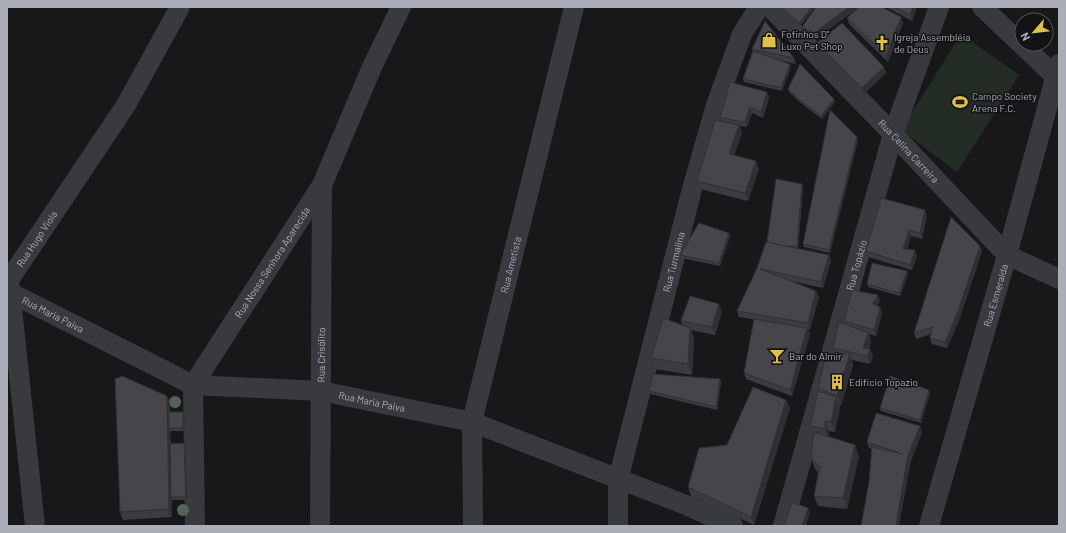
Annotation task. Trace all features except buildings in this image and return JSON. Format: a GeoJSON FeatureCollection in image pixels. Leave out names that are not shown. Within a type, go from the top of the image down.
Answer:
{"type":"FeatureCollection","features":[{"type":"Feature","properties":{"kind":"street","name":"Rua Hugo Viola"},"geometry":{"type":"LineString","coordinates":[[10,286],[126,105],[180,7]]}},
{"type":"Feature","properties":{"kind":"street","name":"Rua Nossa Senhora Aparecida"},"geometry":{"type":"LineString","coordinates":[[193,385],[322,185],[372,67],[400,7]]}},
{"type":"Feature","properties":{"kind":"street","name":"Rua Ametista"},"geometry":{"type":"LineString","coordinates":[[473,526],[472,422],[574,7]]}},
{"type":"Feature","properties":{"kind":"street","name":"Rua Turmalina"},"geometry":{"type":"LineString","coordinates":[[618,526],[618,480],[690,197],[716,105],[742,34],[759,7]]}},
{"type":"Feature","properties":{"kind":"street","name":"Rua Celina Carreira"},"geometry":{"type":"LineString","coordinates":[[770,7],[1008,255],[1059,279]]}},
{"type":"Feature","properties":{"kind":"street","name":"Rua Topázio"},"geometry":{"type":"LineString","coordinates":[[783,526],[893,134],[939,7]]}},
{"type":"Feature","properties":{"kind":"street"},"geometry":{"type":"LineString","coordinates":[[982,7],[1057,70]]}},
{"type":"Feature","properties":{"kind":"street","name":"Rua Esmeralda"},"geometry":{"type":"LineString","coordinates":[[929,526],[1008,255],[1057,70]]}},
{"type":"Feature","properties":{"kind":"street","name":"Rua Crisólito"},"geometry":{"type":"LineString","coordinates":[[320,526],[322,185]]}},
{"type":"Feature","properties":{"kind":"street"},"geometry":{"type":"LineString","coordinates":[[7,259],[35,526]]}},
{"type":"Feature","properties":{"kind":"street","name":"Rua Maria Paiva"},"geometry":{"type":"LineString","coordinates":[[10,286],[193,385],[321,391],[472,422],[618,480],[686,505],[733,526]]}},
{"type":"Feature","properties":{"kind":"street"},"geometry":{"type":"LineString","coordinates":[[193,385],[195,526]]}},
{"type":"Feature","properties":{"kind":"shaded area","name":"Campo Society Arena F.C."},"geometry":{"type":"Polygon","coordinates":[[[961,34],[1019,75],[957,172],[901,130],[961,34]]]}},
{"type":"Feature","properties":{"kind":"place","name":"Fofinhos D'' Luxo Pet Shop"},"geometry":{"type":"Point","coordinates":[769,40]}},
{"type":"Feature","properties":{"kind":"place","name":"Igreja Assembléia de Deus"},"geometry":{"type":"Point","coordinates":[882,43]}},
{"type":"Feature","properties":{"kind":"place","name":"Campo Society Arena F.C."},"geometry":{"type":"Point","coordinates":[960,102]}},
{"type":"Feature","properties":{"kind":"place","name":"Bar do Almir"},"geometry":{"type":"Point","coordinates":[777,356]}},
{"type":"Feature","properties":{"kind":"place","name":"Edificio Topazio"},"geometry":{"type":"Point","coordinates":[837,382]}}]}
